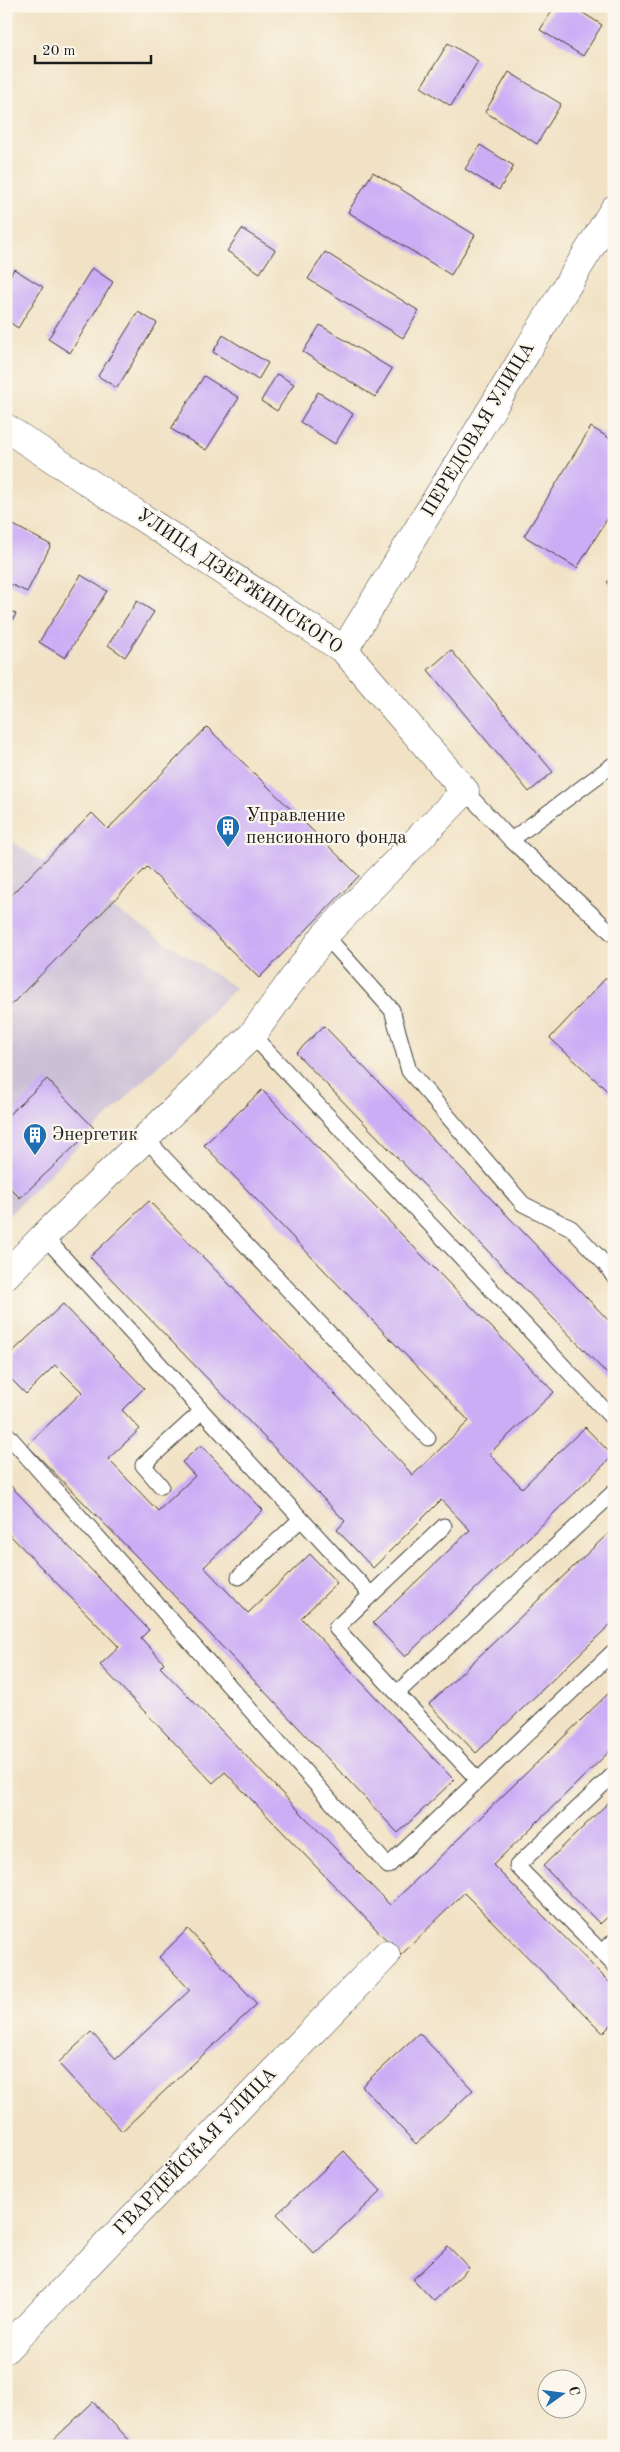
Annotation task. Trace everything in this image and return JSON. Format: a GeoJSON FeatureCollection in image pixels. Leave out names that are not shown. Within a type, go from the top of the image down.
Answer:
{"type":"FeatureCollection","features":[{"type":"Feature","properties":{"kind":"street","name":"ПЕРЕДОВАЯ УЛИЦА"},"geometry":{"type":"LineString","coordinates":[[344,650],[614,210]]}},
{"type":"Feature","properties":{"kind":"street","name":"УЛИЦА ДЗЕРЖИНСКОГО"},"geometry":{"type":"LineString","coordinates":[[6,428],[344,650],[464,791]]}},
{"type":"Feature","properties":{"kind":"street"},"geometry":{"type":"LineString","coordinates":[[6,1275],[252,1035],[325,935],[464,791]]}},
{"type":"Feature","properties":{"kind":"street","name":"ГВАРДЕЙСКАЯ УЛИЦА"},"geometry":{"type":"LineString","coordinates":[[6,2350],[386,1955]]}},
{"type":"Feature","properties":{"kind":"lane"},"geometry":{"type":"LineString","coordinates":[[511,840],[614,764]]}},
{"type":"Feature","properties":{"kind":"lane"},"geometry":{"type":"LineString","coordinates":[[464,791],[511,840],[614,935]]}},
{"type":"Feature","properties":{"kind":"lane"},"geometry":{"type":"LineString","coordinates":[[325,935],[392,1010],[409,1071],[523,1204],[571,1228],[606,1264],[614,1277]]}},
{"type":"Feature","properties":{"kind":"lane"},"geometry":{"type":"LineString","coordinates":[[252,1035],[614,1420]]}},
{"type":"Feature","properties":{"kind":"lane"},"geometry":{"type":"LineString","coordinates":[[146,1139],[428,1438]]}},
{"type":"Feature","properties":{"kind":"lane"},"geometry":{"type":"LineString","coordinates":[[44,1236],[371,1594]]}},
{"type":"Feature","properties":{"kind":"lane"},"geometry":{"type":"LineString","coordinates":[[161,1486],[143,1465],[202,1411]]}},
{"type":"Feature","properties":{"kind":"lane"},"geometry":{"type":"LineString","coordinates":[[6,1433],[388,1866],[614,1651]]}},
{"type":"Feature","properties":{"kind":"lane"},"geometry":{"type":"LineString","coordinates":[[397,1693],[614,1492]]}},
{"type":"Feature","properties":{"kind":"lane"},"geometry":{"type":"LineString","coordinates":[[239,1577],[301,1518]]}},
{"type":"Feature","properties":{"kind":"lane"},"geometry":{"type":"LineString","coordinates":[[444,1526],[336,1628],[478,1780]]}},
{"type":"Feature","properties":{"kind":"lane"},"geometry":{"type":"LineString","coordinates":[[614,1774],[517,1866],[614,1965]]}},
{"type":"Feature","properties":{"kind":"lane"},"geometry":{"type":"LineString","coordinates":[[602,1953],[614,1942]]}},
{"type":"Feature","properties":{"kind":"shaded area"},"geometry":{"type":"Polygon","coordinates":[[[6,838],[236,988],[6,1218],[6,838]]]}},
{"type":"Feature","properties":{"kind":"building"},"geometry":{"type":"Polygon","coordinates":[[[555,6],[572,6],[602,25],[583,56],[540,30],[555,6]]]}},
{"type":"Feature","properties":{"kind":"building"},"geometry":{"type":"Polygon","coordinates":[[[448,43],[478,61],[451,106],[421,87],[448,43]]]}},
{"type":"Feature","properties":{"kind":"building"},"geometry":{"type":"Polygon","coordinates":[[[509,72],[561,104],[537,144],[485,112],[509,72]]]}},
{"type":"Feature","properties":{"kind":"building"},"geometry":{"type":"Polygon","coordinates":[[[480,145],[514,166],[499,190],[465,169],[480,145]]]}},
{"type":"Feature","properties":{"kind":"building"},"geometry":{"type":"Polygon","coordinates":[[[373,172],[475,235],[451,275],[348,212],[373,172]]]}},
{"type":"Feature","properties":{"kind":"building"},"geometry":{"type":"Polygon","coordinates":[[[242,229],[275,250],[260,273],[227,251],[242,229]]]}},
{"type":"Feature","properties":{"kind":"building"},"geometry":{"type":"Polygon","coordinates":[[[325,252],[419,311],[403,338],[308,279],[325,252]]]}},
{"type":"Feature","properties":{"kind":"building"},"geometry":{"type":"Polygon","coordinates":[[[92,268],[113,282],[70,353],[48,339],[92,268]]]}},
{"type":"Feature","properties":{"kind":"building"},"geometry":{"type":"Polygon","coordinates":[[[14,269],[43,287],[18,328],[6,320],[6,282],[14,269]]]}},
{"type":"Feature","properties":{"kind":"building"},"geometry":{"type":"Polygon","coordinates":[[[138,312],[157,323],[117,388],[98,376],[138,312]]]}},
{"type":"Feature","properties":{"kind":"building"},"geometry":{"type":"Polygon","coordinates":[[[320,325],[392,369],[375,397],[303,352],[320,325]]]}},
{"type":"Feature","properties":{"kind":"building"},"geometry":{"type":"Polygon","coordinates":[[[223,335],[268,363],[258,380],[213,352],[223,335]]]}},
{"type":"Feature","properties":{"kind":"building"},"geometry":{"type":"Polygon","coordinates":[[[277,374],[294,384],[277,411],[261,401],[277,374]]]}},
{"type":"Feature","properties":{"kind":"building"},"geometry":{"type":"Polygon","coordinates":[[[204,376],[239,398],[206,450],[171,429],[204,376]]]}},
{"type":"Feature","properties":{"kind":"building"},"geometry":{"type":"Polygon","coordinates":[[[318,392],[353,414],[335,444],[300,422],[318,392]]]}},
{"type":"Feature","properties":{"kind":"building"},"geometry":{"type":"Polygon","coordinates":[[[591,427],[614,441],[614,508],[577,568],[524,536],[591,427]]]}},
{"type":"Feature","properties":{"kind":"building"},"geometry":{"type":"Polygon","coordinates":[[[6,521],[51,545],[27,592],[6,582],[6,521]]]}},
{"type":"Feature","properties":{"kind":"building"},"geometry":{"type":"Polygon","coordinates":[[[81,575],[107,591],[65,658],[39,642],[81,575]]]}},
{"type":"Feature","properties":{"kind":"building"},"geometry":{"type":"Polygon","coordinates":[[[614,575],[614,589],[607,582],[614,575]]]}},
{"type":"Feature","properties":{"kind":"building"},"geometry":{"type":"Polygon","coordinates":[[[137,601],[154,612],[125,657],[108,645],[137,601]]]}},
{"type":"Feature","properties":{"kind":"building"},"geometry":{"type":"Polygon","coordinates":[[[6,608],[16,614],[6,631],[6,608]]]}},
{"type":"Feature","properties":{"kind":"building"},"geometry":{"type":"Polygon","coordinates":[[[451,650],[553,772],[529,792],[428,670],[451,650]]]}},
{"type":"Feature","properties":{"kind":"building","name":"Управление пенсионного фонда"},"geometry":{"type":"Polygon","coordinates":[[[207,727],[359,876],[259,978],[147,867],[6,1010],[6,900],[92,813],[108,829],[207,727]]]}},
{"type":"Feature","properties":{"kind":"building"},"geometry":{"type":"Polygon","coordinates":[[[606,978],[614,985],[614,1097],[550,1038],[606,978]]]}},
{"type":"Feature","properties":{"kind":"building"},"geometry":{"type":"Polygon","coordinates":[[[324,1026],[614,1326],[614,1381],[296,1053],[324,1026]]]}},
{"type":"Feature","properties":{"kind":"building","name":"Энергетик"},"geometry":{"type":"Polygon","coordinates":[[[47,1079],[94,1128],[20,1198],[6,1184],[6,1117],[47,1079]]]}},
{"type":"Feature","properties":{"kind":"building"},"geometry":{"type":"Polygon","coordinates":[[[262,1090],[554,1392],[489,1454],[522,1488],[585,1427],[613,1456],[405,1657],[373,1623],[470,1530],[441,1500],[373,1568],[337,1530],[345,1521],[90,1257],[149,1201],[413,1475],[469,1421],[204,1145],[262,1090]]]}},
{"type":"Feature","properties":{"kind":"building"},"geometry":{"type":"Polygon","coordinates":[[[63,1304],[144,1388],[122,1410],[140,1429],[108,1459],[158,1511],[195,1476],[182,1462],[201,1445],[263,1510],[204,1567],[248,1613],[310,1554],[337,1583],[301,1618],[454,1780],[398,1833],[144,1564],[27,1445],[82,1392],[55,1365],[26,1394],[6,1374],[6,1358],[63,1304]]]}},
{"type":"Feature","properties":{"kind":"building"},"geometry":{"type":"Polygon","coordinates":[[[6,1481],[149,1630],[141,1638],[164,1663],[160,1667],[390,1905],[614,1688],[614,1747],[493,1865],[614,1987],[614,2022],[603,2033],[464,1893],[401,1955],[225,1772],[213,1783],[100,1665],[119,1647],[6,1531],[6,1481]]]}},
{"type":"Feature","properties":{"kind":"building"},"geometry":{"type":"Polygon","coordinates":[[[614,1528],[614,1621],[476,1753],[429,1704],[614,1528]]]}},
{"type":"Feature","properties":{"kind":"building"},"geometry":{"type":"Polygon","coordinates":[[[614,1797],[614,1911],[600,1924],[543,1866],[614,1797]]]}},
{"type":"Feature","properties":{"kind":"building"},"geometry":{"type":"Polygon","coordinates":[[[188,1929],[257,2004],[122,2131],[58,2063],[91,2032],[116,2059],[190,1990],[159,1957],[188,1929]]]}},
{"type":"Feature","properties":{"kind":"building"},"geometry":{"type":"Polygon","coordinates":[[[419,2033],[473,2090],[416,2144],[362,2086],[419,2033]]]}},
{"type":"Feature","properties":{"kind":"building"},"geometry":{"type":"Polygon","coordinates":[[[344,2151],[381,2191],[314,2254],[277,2214],[344,2151]]]}},
{"type":"Feature","properties":{"kind":"building"},"geometry":{"type":"Polygon","coordinates":[[[448,2246],[469,2268],[434,2301],[413,2279],[448,2246]]]}},
{"type":"Feature","properties":{"kind":"building"},"geometry":{"type":"Polygon","coordinates":[[[93,2402],[131,2442],[127,2446],[47,2446],[93,2402]]]}},
{"type":"Feature","properties":{"kind":"place","name":"Управление пенсионного фонда"},"geometry":{"type":"Point","coordinates":[228,848]}},
{"type":"Feature","properties":{"kind":"place","name":"Энергетик"},"geometry":{"type":"Point","coordinates":[35,1156]}}]}
